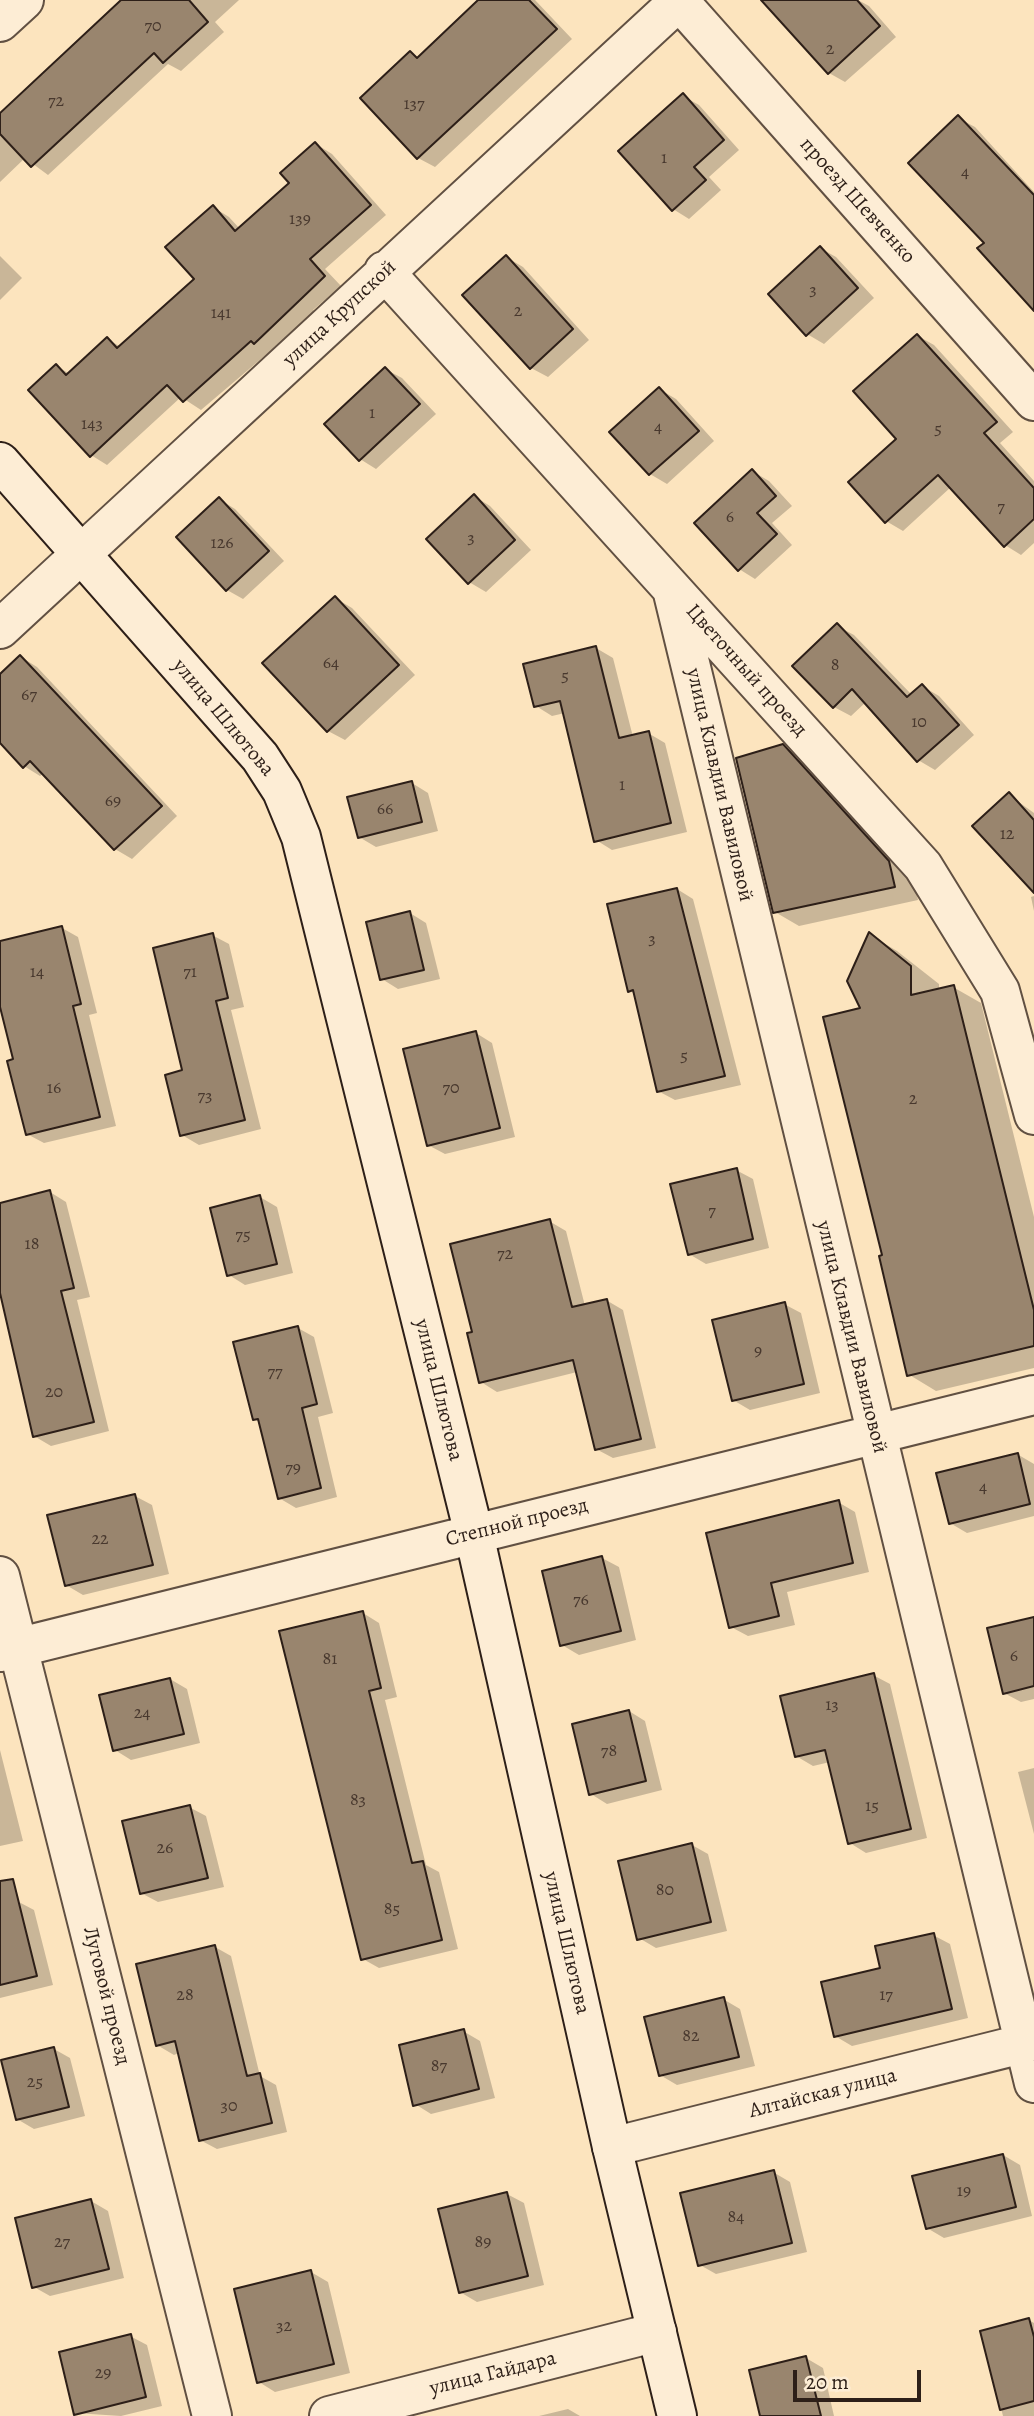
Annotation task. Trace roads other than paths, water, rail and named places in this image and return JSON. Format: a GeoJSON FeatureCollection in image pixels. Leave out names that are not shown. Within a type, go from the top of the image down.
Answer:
{"type":"FeatureCollection","features":[{"type":"Feature","properties":{"kind":"street"},"geometry":{"type":"LineString","coordinates":[[0,22],[24,0]]}},
{"type":"Feature","properties":{"kind":"street","name":"улица Крупской"},"geometry":{"type":"LineString","coordinates":[[0,629],[83,555],[384,271],[680,1]]}},
{"type":"Feature","properties":{"kind":"street","name":"проезд Шевченко"},"geometry":{"type":"LineString","coordinates":[[680,1],[1034,401]]}},
{"type":"Feature","properties":{"kind":"street","name":"Цветочный проезд"},"geometry":{"type":"LineString","coordinates":[[384,271],[923,866],[1000,991],[1034,1115]]}},
{"type":"Feature","properties":{"kind":"street","name":"улица Шлютова"},"geometry":{"type":"LineString","coordinates":[[0,462],[260,757],[282,791],[301,837],[474,1534],[612,2147],[677,2416]]}},
{"type":"Feature","properties":{"kind":"street","name":"улица Клавдии Вавиловой"},"geometry":{"type":"LineString","coordinates":[[672,589],[875,1434],[1029,2042],[1034,2083]]}},
{"type":"Feature","properties":{"kind":"street","name":"Степной проезд"},"geometry":{"type":"LineString","coordinates":[[9,1650],[1034,1395]]}},
{"type":"Feature","properties":{"kind":"street","name":"Луговой проезд"},"geometry":{"type":"LineString","coordinates":[[0,1576],[9,1650],[212,2416]]}},
{"type":"Feature","properties":{"kind":"street","name":"Алтайская улица"},"geometry":{"type":"LineString","coordinates":[[612,2147],[1029,2042]]}},
{"type":"Feature","properties":{"kind":"street","name":"улица Гайдара"},"geometry":{"type":"LineString","coordinates":[[329,2416],[657,2332]]}}]}
